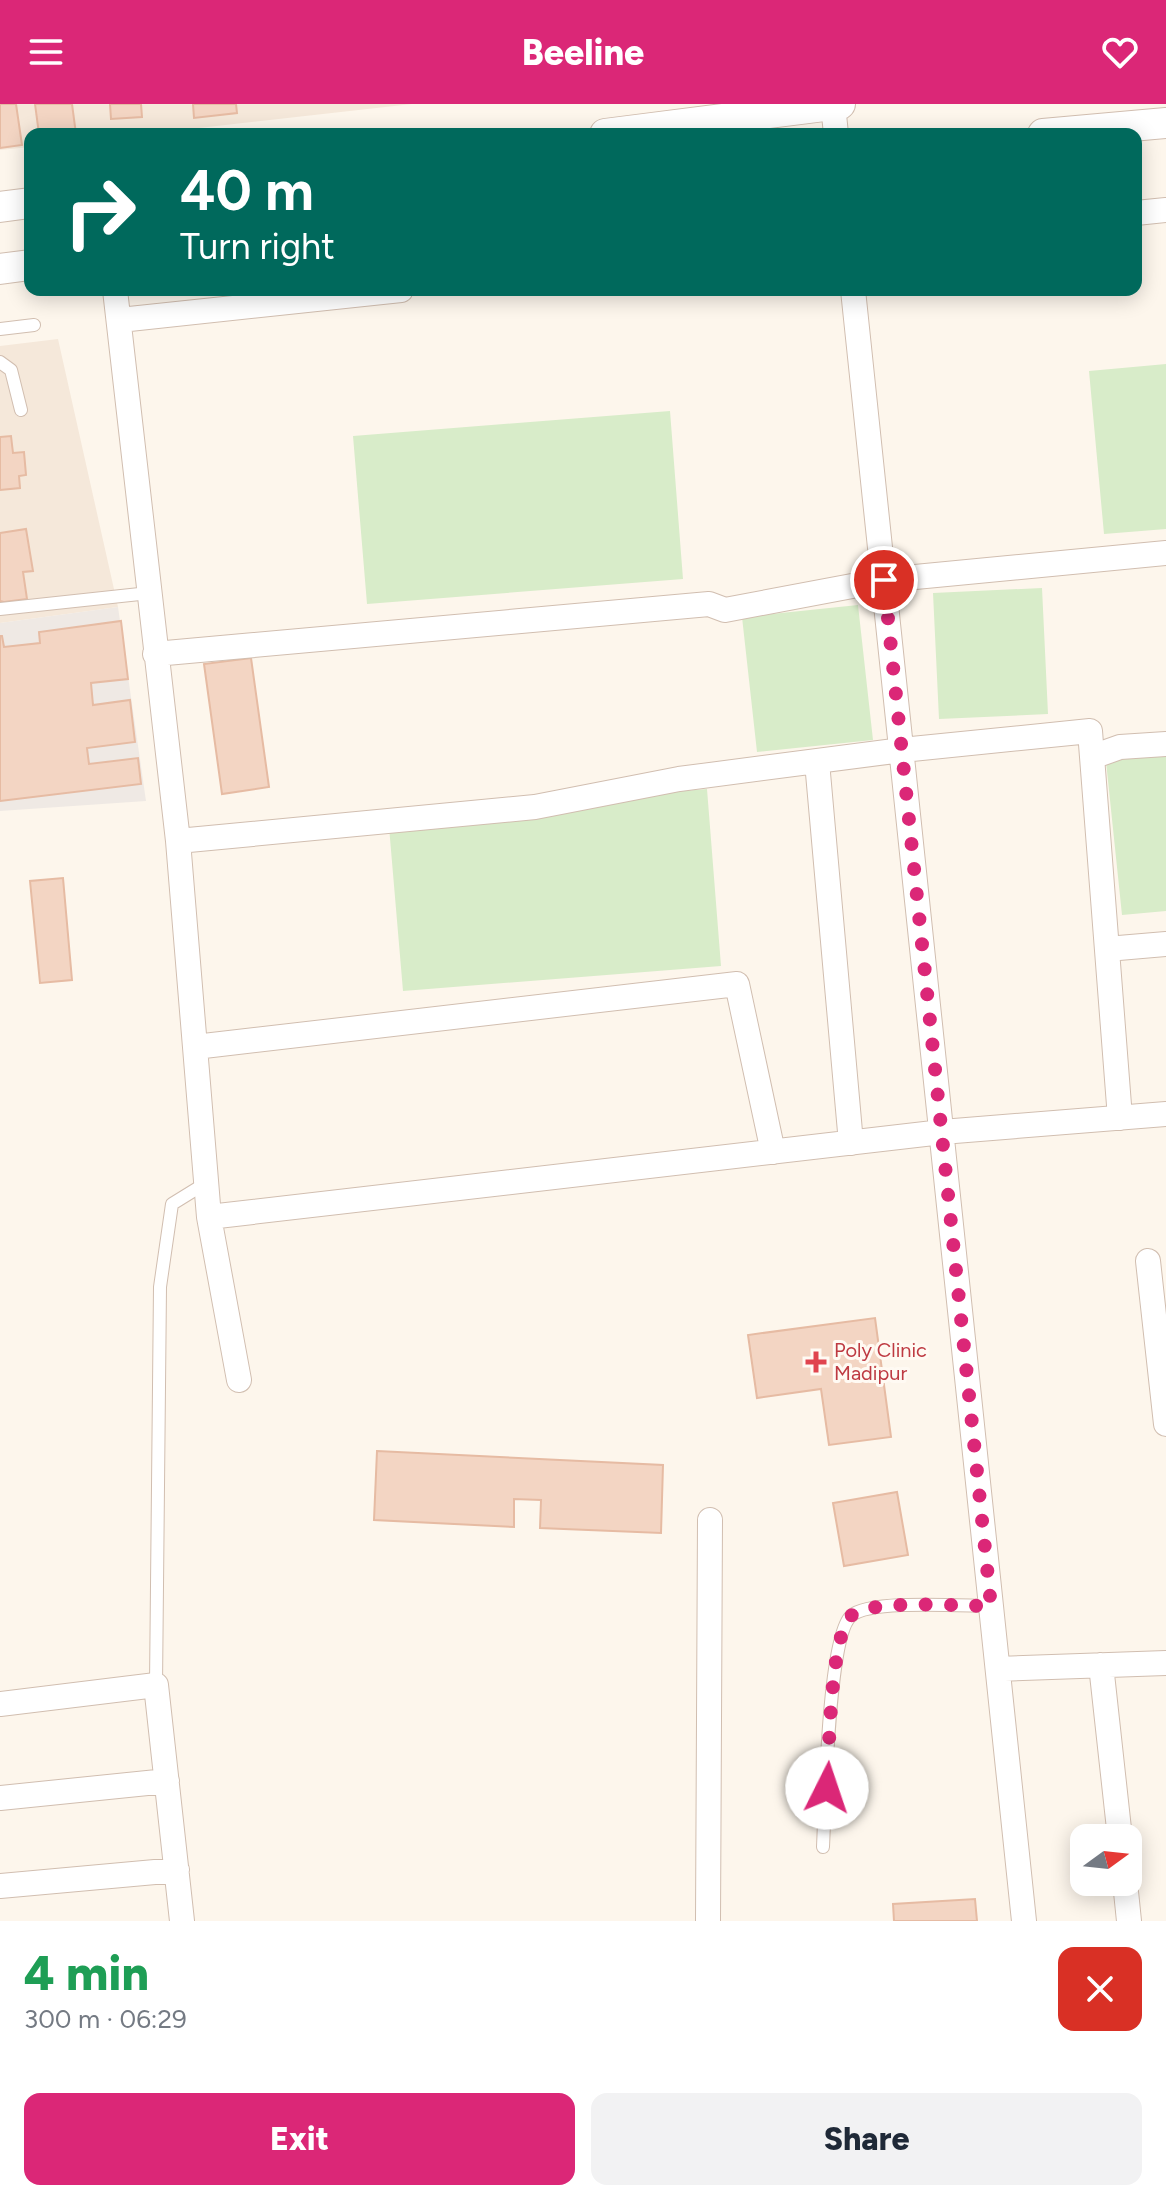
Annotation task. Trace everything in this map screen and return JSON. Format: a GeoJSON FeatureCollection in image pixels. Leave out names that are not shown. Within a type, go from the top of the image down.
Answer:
{"type":"FeatureCollection","features":[{"type":"Feature","properties":{"kind":"street"},"geometry":{"type":"LineString","coordinates":[[833,104],[835,128]]}},
{"type":"Feature","properties":{"kind":"street"},"geometry":{"type":"LineString","coordinates":[[651,128],[840,104]]}},
{"type":"Feature","properties":{"kind":"street"},"geometry":{"type":"LineString","coordinates":[[1110,128],[1166,123]]}},
{"type":"Feature","properties":{"kind":"street"},"geometry":{"type":"LineString","coordinates":[[0,207],[24,204]]}},
{"type":"Feature","properties":{"kind":"street"},"geometry":{"type":"LineString","coordinates":[[1142,212],[1166,210]]}},
{"type":"Feature","properties":{"kind":"street"},"geometry":{"type":"LineString","coordinates":[[0,269],[24,266]]}},
{"type":"Feature","properties":{"kind":"street"},"geometry":{"type":"LineString","coordinates":[[116,296],[178,841],[209,1217],[239,1380]]}},
{"type":"Feature","properties":{"kind":"street"},"geometry":{"type":"LineString","coordinates":[[120,320],[345,296]]}},
{"type":"Feature","properties":{"kind":"street"},"geometry":{"type":"LineString","coordinates":[[854,296],[1024,1921]]}},
{"type":"Feature","properties":{"kind":"street"},"geometry":{"type":"LineString","coordinates":[[155,654],[709,604],[725,610],[884,580],[1166,553]]}},
{"type":"Feature","properties":{"kind":"street"},"geometry":{"type":"LineString","coordinates":[[178,841],[535,807],[679,779],[902,750],[1090,731],[1120,1118]]}},
{"type":"Feature","properties":{"kind":"street"},"geometry":{"type":"LineString","coordinates":[[1092,757],[1120,747],[1166,744]]}},
{"type":"Feature","properties":{"kind":"street"},"geometry":{"type":"LineString","coordinates":[[817,762],[851,1143]]}},
{"type":"Feature","properties":{"kind":"street"},"geometry":{"type":"LineString","coordinates":[[1107,949],[1166,944]]}},
{"type":"Feature","properties":{"kind":"street"},"geometry":{"type":"LineString","coordinates":[[195,1047],[737,984],[773,1152]]}},
{"type":"Feature","properties":{"kind":"street"},"geometry":{"type":"LineString","coordinates":[[209,1217],[942,1132],[1166,1114]]}},
{"type":"Feature","properties":{"kind":"street"},"geometry":{"type":"LineString","coordinates":[[1148,1261],[1166,1424]]}},
{"type":"Feature","properties":{"kind":"street"},"geometry":{"type":"LineString","coordinates":[[708,1921],[710,1520]]}},
{"type":"Feature","properties":{"kind":"street"},"geometry":{"type":"LineString","coordinates":[[998,1669],[1166,1663]]}},
{"type":"Feature","properties":{"kind":"street"},"geometry":{"type":"LineString","coordinates":[[1101,1665],[1118,1824]]}},
{"type":"Feature","properties":{"kind":"street"},"geometry":{"type":"LineString","coordinates":[[0,1704],[156,1685],[182,1921]]}},
{"type":"Feature","properties":{"kind":"street"},"geometry":{"type":"LineString","coordinates":[[0,1798],[167,1781]]}},
{"type":"Feature","properties":{"kind":"street"},"geometry":{"type":"LineString","coordinates":[[0,1886],[177,1870]]}},
{"type":"Feature","properties":{"kind":"street"},"geometry":{"type":"LineString","coordinates":[[1126,1896],[1129,1921]]}},
{"type":"Feature","properties":{"kind":"lane"},"geometry":{"type":"LineString","coordinates":[[0,329],[34,325]]}},
{"type":"Feature","properties":{"kind":"lane"},"geometry":{"type":"LineString","coordinates":[[0,362],[11,370],[21,410]]}},
{"type":"Feature","properties":{"kind":"lane"},"geometry":{"type":"LineString","coordinates":[[0,609],[149,593]]}},
{"type":"Feature","properties":{"kind":"lane"},"geometry":{"type":"LineString","coordinates":[[156,1685],[160,1287],[172,1204],[207,1182]]}},
{"type":"Feature","properties":{"kind":"lane"},"geometry":{"type":"LineString","coordinates":[[823,1847],[834,1670],[843,1626],[851,1615],[865,1608],[991,1606]]}},
{"type":"Feature","properties":{"kind":"shaded area"},"geometry":{"type":"Polygon","coordinates":[[[0,104],[412,104],[199,128],[24,128],[24,148],[0,150],[0,104]]]}},
{"type":"Feature","properties":{"kind":"shaded area"},"geometry":{"type":"Polygon","coordinates":[[[58,339],[118,607],[0,623],[0,346],[58,339]]]}},
{"type":"Feature","properties":{"kind":"shaded area"},"geometry":{"type":"Polygon","coordinates":[[[118,607],[146,801],[0,811],[0,623],[118,607]]]}},
{"type":"Feature","properties":{"kind":"green space"},"geometry":{"type":"Polygon","coordinates":[[[1166,364],[1166,529],[1104,534],[1089,371],[1166,364]]]}},
{"type":"Feature","properties":{"kind":"green space"},"geometry":{"type":"Polygon","coordinates":[[[670,411],[683,579],[367,604],[353,436],[670,411]]]}},
{"type":"Feature","properties":{"kind":"green space"},"geometry":{"type":"Polygon","coordinates":[[[1042,588],[1048,714],[939,719],[933,593],[1042,588]]]}},
{"type":"Feature","properties":{"kind":"green space"},"geometry":{"type":"Polygon","coordinates":[[[858,605],[873,740],[757,752],[742,617],[858,605]]]}},
{"type":"Feature","properties":{"kind":"green space"},"geometry":{"type":"Polygon","coordinates":[[[1166,746],[1166,911],[1122,915],[1105,752],[1166,746]]]}},
{"type":"Feature","properties":{"kind":"green space"},"geometry":{"type":"Polygon","coordinates":[[[707,789],[721,966],[403,991],[388,815],[707,789]]]}},
{"type":"Feature","properties":{"kind":"building"},"geometry":{"type":"Polygon","coordinates":[[[0,104],[16,104],[22,145],[0,148],[0,104]]]}},
{"type":"Feature","properties":{"kind":"building"},"geometry":{"type":"Polygon","coordinates":[[[0,104],[16,104],[22,145],[0,148],[0,104]]]}},
{"type":"Feature","properties":{"kind":"building"},"geometry":{"type":"Polygon","coordinates":[[[35,104],[72,104],[75,128],[38,128],[35,104]]]}},
{"type":"Feature","properties":{"kind":"building"},"geometry":{"type":"Polygon","coordinates":[[[35,104],[72,104],[75,128],[38,128],[35,104]]]}},
{"type":"Feature","properties":{"kind":"building"},"geometry":{"type":"Polygon","coordinates":[[[110,104],[141,104],[142,117],[111,119],[110,104]]]}},
{"type":"Feature","properties":{"kind":"building"},"geometry":{"type":"Polygon","coordinates":[[[193,104],[236,104],[237,113],[194,118],[193,104]]]}},
{"type":"Feature","properties":{"kind":"building"},"geometry":{"type":"Polygon","coordinates":[[[11,436],[13,453],[24,452],[26,475],[19,476],[20,488],[0,490],[0,437],[11,436]]]}},
{"type":"Feature","properties":{"kind":"building"},"geometry":{"type":"Polygon","coordinates":[[[26,529],[33,571],[23,572],[27,599],[0,601],[0,533],[26,529]]]}},
{"type":"Feature","properties":{"kind":"building"},"geometry":{"type":"Polygon","coordinates":[[[121,621],[128,679],[91,683],[93,705],[130,700],[135,742],[87,748],[89,764],[138,758],[141,784],[0,801],[0,636],[4,647],[40,643],[39,632],[121,621]]]}},
{"type":"Feature","properties":{"kind":"building"},"geometry":{"type":"Polygon","coordinates":[[[251,658],[269,787],[222,794],[204,664],[251,658]]]}},
{"type":"Feature","properties":{"kind":"building"},"geometry":{"type":"Polygon","coordinates":[[[63,878],[72,980],[40,983],[30,881],[63,878]]]}},
{"type":"Feature","properties":{"kind":"building","name":"Poly Clinic Madipur"},"geometry":{"type":"Polygon","coordinates":[[[875,1318],[891,1437],[829,1445],[821,1389],[757,1398],[748,1335],[875,1318]]]}},
{"type":"Feature","properties":{"kind":"building"},"geometry":{"type":"Polygon","coordinates":[[[377,1451],[663,1465],[661,1533],[540,1528],[541,1500],[514,1499],[514,1527],[374,1520],[377,1451]]]}},
{"type":"Feature","properties":{"kind":"building"},"geometry":{"type":"Polygon","coordinates":[[[897,1492],[908,1555],[844,1566],[833,1503],[897,1492]]]}},
{"type":"Feature","properties":{"kind":"building"},"geometry":{"type":"Polygon","coordinates":[[[975,1899],[977,1921],[894,1921],[893,1904],[975,1899]]]}},
{"type":"Feature","properties":{"kind":"place","name":"Poly Clinic Madipur"},"geometry":{"type":"Point","coordinates":[816,1362]}},
{"type":"Feature","properties":{"kind":"route"},"geometry":{"type":"LineString","coordinates":[[827,1788],[834,1670],[843,1626],[851,1615],[865,1608],[889,1606],[991,1606],[884,580]]}}]}
